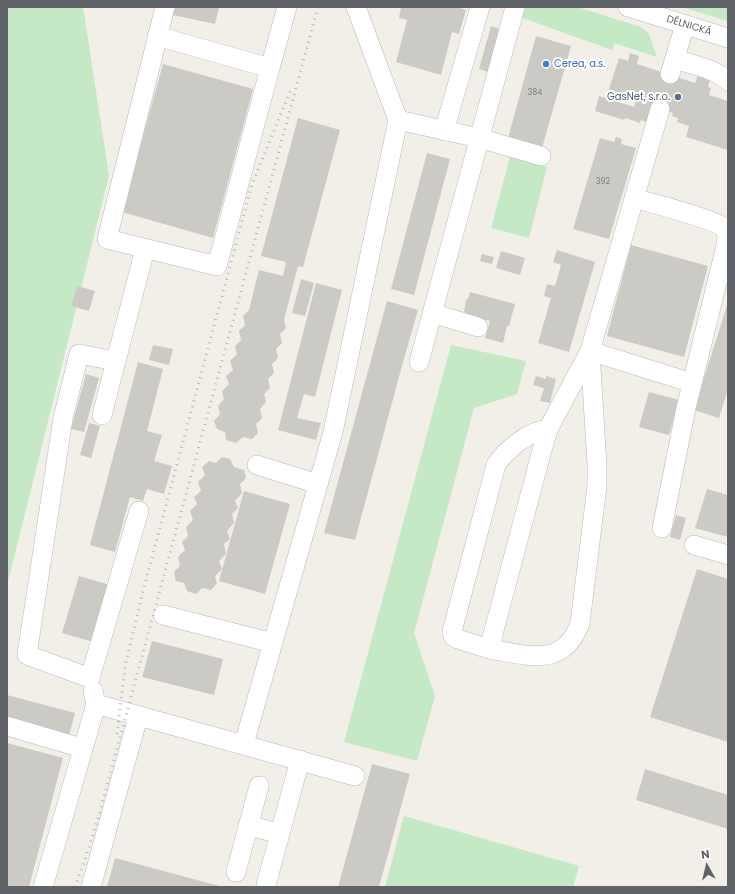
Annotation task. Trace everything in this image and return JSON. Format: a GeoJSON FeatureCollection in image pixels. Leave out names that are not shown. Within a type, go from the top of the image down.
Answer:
{"type":"FeatureCollection","features":[{"type":"Feature","properties":{"kind":"street"},"geometry":{"type":"LineString","coordinates":[[165,7],[107,240],[217,266],[287,7]]}},
{"type":"Feature","properties":{"kind":"street"},"geometry":{"type":"LineString","coordinates":[[244,744],[333,432],[398,120],[356,7]]}},
{"type":"Feature","properties":{"kind":"street"},"geometry":{"type":"LineString","coordinates":[[444,131],[480,7]]}},
{"type":"Feature","properties":{"kind":"street"},"geometry":{"type":"LineString","coordinates":[[418,362],[515,7]]}},
{"type":"Feature","properties":{"kind":"street","name":"DĚLNICKÁ"},"geometry":{"type":"LineString","coordinates":[[628,7],[728,38]]}},
{"type":"Feature","properties":{"kind":"street"},"geometry":{"type":"LineString","coordinates":[[685,25],[672,66],[713,71],[728,81]]}},
{"type":"Feature","properties":{"kind":"street"},"geometry":{"type":"LineString","coordinates":[[157,36],[270,68]]}},
{"type":"Feature","properties":{"kind":"street"},"geometry":{"type":"LineString","coordinates":[[489,649],[548,430],[590,351],[660,109]]}},
{"type":"Feature","properties":{"kind":"street"},"geometry":{"type":"LineString","coordinates":[[398,120],[480,138],[541,156]]}},
{"type":"Feature","properties":{"kind":"street"},"geometry":{"type":"LineString","coordinates":[[634,198],[712,221],[725,229],[727,235],[726,246],[686,408],[662,528]]}},
{"type":"Feature","properties":{"kind":"street"},"geometry":{"type":"LineString","coordinates":[[102,415],[145,249]]}},
{"type":"Feature","properties":{"kind":"street"},"geometry":{"type":"LineString","coordinates":[[432,313],[478,327]]}},
{"type":"Feature","properties":{"kind":"street"},"geometry":{"type":"LineString","coordinates":[[590,351],[692,383]]}},
{"type":"Feature","properties":{"kind":"street"},"geometry":{"type":"LineString","coordinates":[[548,430],[534,432],[504,455],[496,465],[452,631],[453,636],[458,639],[489,649],[534,656],[559,652],[567,646],[573,638],[578,627],[597,486],[590,351]]}},
{"type":"Feature","properties":{"kind":"street"},"geometry":{"type":"LineString","coordinates":[[90,678],[27,655],[63,418],[79,354],[115,361]]}},
{"type":"Feature","properties":{"kind":"street"},"geometry":{"type":"LineString","coordinates":[[257,465],[318,484]]}},
{"type":"Feature","properties":{"kind":"street"},"geometry":{"type":"LineString","coordinates":[[43,887],[82,748],[96,704],[90,678],[139,511]]}},
{"type":"Feature","properties":{"kind":"street"},"geometry":{"type":"LineString","coordinates":[[694,544],[728,555]]}},
{"type":"Feature","properties":{"kind":"street"},"geometry":{"type":"LineString","coordinates":[[163,614],[273,642]]}},
{"type":"Feature","properties":{"kind":"street"},"geometry":{"type":"LineString","coordinates":[[96,704],[138,717],[244,744],[355,776]]}},
{"type":"Feature","properties":{"kind":"street"},"geometry":{"type":"LineString","coordinates":[[91,887],[138,717]]}},
{"type":"Feature","properties":{"kind":"street"},"geometry":{"type":"LineString","coordinates":[[7,726],[82,748]]}},
{"type":"Feature","properties":{"kind":"street"},"geometry":{"type":"LineString","coordinates":[[266,885],[300,760]]}},
{"type":"Feature","properties":{"kind":"street"},"geometry":{"type":"LineString","coordinates":[[236,872],[259,786]]}},
{"type":"Feature","properties":{"kind":"street"},"geometry":{"type":"LineString","coordinates":[[248,825],[280,834]]}},
{"type":"Feature","properties":{"kind":"green space"},"geometry":{"type":"Polygon","coordinates":[[[7,7],[83,7],[109,176],[7,586],[7,7]]]}},
{"type":"Feature","properties":{"kind":"green space"},"geometry":{"type":"Polygon","coordinates":[[[519,7],[577,7],[641,27],[649,34],[657,57],[614,43],[612,50],[517,16],[519,7]]]}},
{"type":"Feature","properties":{"kind":"green space"},"geometry":{"type":"Polygon","coordinates":[[[681,7],[728,7],[728,21],[681,7]]]}},
{"type":"Feature","properties":{"kind":"green space"},"geometry":{"type":"Polygon","coordinates":[[[510,157],[547,167],[529,238],[491,228],[510,157]]]}},
{"type":"Feature","properties":{"kind":"green space"},"geometry":{"type":"Polygon","coordinates":[[[451,345],[526,361],[517,394],[474,408],[414,633],[435,696],[417,761],[344,742],[451,345]]]}},
{"type":"Feature","properties":{"kind":"green space"},"geometry":{"type":"Polygon","coordinates":[[[404,816],[579,866],[573,887],[385,887],[404,816]]]}},
{"type":"Feature","properties":{"kind":"building"},"geometry":{"type":"Polygon","coordinates":[[[175,7],[219,7],[215,24],[173,15],[175,7]]]}},
{"type":"Feature","properties":{"kind":"building"},"geometry":{"type":"Polygon","coordinates":[[[401,7],[456,7],[466,10],[459,34],[452,32],[441,75],[396,62],[407,20],[399,18],[401,7]]]}},
{"type":"Feature","properties":{"kind":"building"},"geometry":{"type":"Polygon","coordinates":[[[491,26],[503,30],[492,73],[479,69],[491,26]]]}},
{"type":"Feature","properties":{"kind":"building"},"geometry":{"type":"Polygon","coordinates":[[[536,36],[571,46],[542,148],[508,138],[536,36]]]}},
{"type":"Feature","properties":{"kind":"building"},"geometry":{"type":"Polygon","coordinates":[[[630,53],[639,56],[637,64],[695,83],[698,75],[710,79],[708,87],[711,88],[709,95],[728,101],[728,150],[686,137],[689,126],[677,122],[678,118],[672,116],[673,113],[660,109],[648,123],[641,120],[640,123],[625,118],[624,120],[595,111],[599,96],[634,107],[636,101],[608,92],[619,58],[628,61],[630,53]]]}},
{"type":"Feature","properties":{"kind":"building"},"geometry":{"type":"Polygon","coordinates":[[[163,64],[253,89],[213,238],[122,212],[163,64]]]}},
{"type":"Feature","properties":{"kind":"building"},"geometry":{"type":"Polygon","coordinates":[[[298,118],[340,130],[303,267],[298,266],[284,320],[286,328],[280,334],[282,343],[276,349],[278,358],[272,364],[274,373],[268,379],[270,388],[264,394],[266,402],[260,409],[262,418],[256,424],[258,433],[252,439],[243,437],[236,443],[226,440],[225,432],[217,429],[214,421],[220,414],[218,406],[224,399],[222,391],[229,384],[226,376],[233,370],[230,361],[237,354],[235,346],[241,340],[239,331],[245,325],[243,316],[249,310],[259,270],[283,276],[286,262],[261,256],[298,118]]]}},
{"type":"Feature","properties":{"kind":"building"},"geometry":{"type":"Polygon","coordinates":[[[616,137],[622,139],[621,144],[636,148],[609,239],[573,229],[600,138],[614,142],[616,137]]]}},
{"type":"Feature","properties":{"kind":"building"},"geometry":{"type":"Polygon","coordinates":[[[427,153],[450,159],[414,295],[391,289],[427,153]]]}},
{"type":"Feature","properties":{"kind":"building"},"geometry":{"type":"Polygon","coordinates":[[[631,245],[708,266],[684,357],[607,336],[631,245]]]}},
{"type":"Feature","properties":{"kind":"building"},"geometry":{"type":"Polygon","coordinates":[[[557,250],[595,262],[569,352],[538,343],[551,298],[544,296],[547,284],[555,286],[561,265],[553,262],[557,250]]]}},
{"type":"Feature","properties":{"kind":"building"},"geometry":{"type":"Polygon","coordinates":[[[501,251],[525,258],[520,275],[496,268],[501,251]]]}},
{"type":"Feature","properties":{"kind":"building"},"geometry":{"type":"Polygon","coordinates":[[[482,254],[494,257],[492,264],[480,261],[482,254]]]}},
{"type":"Feature","properties":{"kind":"building"},"geometry":{"type":"Polygon","coordinates":[[[301,279],[314,283],[305,316],[292,313],[301,279]]]}},
{"type":"Feature","properties":{"kind":"building"},"geometry":{"type":"Polygon","coordinates":[[[316,283],[342,290],[315,397],[304,394],[297,418],[321,423],[316,440],[278,430],[316,283]]]}},
{"type":"Feature","properties":{"kind":"building"},"geometry":{"type":"Polygon","coordinates":[[[77,286],[95,291],[89,311],[71,306],[77,286]]]}},
{"type":"Feature","properties":{"kind":"building"},"geometry":{"type":"Polygon","coordinates":[[[470,292],[515,304],[503,343],[485,338],[490,321],[466,315],[467,313],[464,312],[466,300],[468,299],[470,292]]]}},
{"type":"Feature","properties":{"kind":"building"},"geometry":{"type":"Polygon","coordinates":[[[387,301],[418,310],[355,540],[324,533],[387,301]]]}},
{"type":"Feature","properties":{"kind":"building"},"geometry":{"type":"Polygon","coordinates":[[[728,302],[728,389],[719,418],[694,410],[728,302]]]}},
{"type":"Feature","properties":{"kind":"building"},"geometry":{"type":"Polygon","coordinates":[[[153,345],[173,349],[169,365],[149,360],[153,345]]]}},
{"type":"Feature","properties":{"kind":"building"},"geometry":{"type":"Polygon","coordinates":[[[138,362],[163,369],[147,431],[162,435],[154,461],[172,466],[164,494],[147,489],[143,501],[130,497],[115,552],[90,545],[138,362]]]}},
{"type":"Feature","properties":{"kind":"building"},"geometry":{"type":"Polygon","coordinates":[[[86,374],[99,378],[84,432],[71,429],[86,374]]]}},
{"type":"Feature","properties":{"kind":"building"},"geometry":{"type":"Polygon","coordinates":[[[536,376],[546,379],[546,376],[556,379],[550,403],[540,401],[544,388],[533,385],[536,376]]]}},
{"type":"Feature","properties":{"kind":"building"},"geometry":{"type":"Polygon","coordinates":[[[649,392],[679,400],[669,435],[639,427],[649,392]]]}},
{"type":"Feature","properties":{"kind":"building"},"geometry":{"type":"Polygon","coordinates":[[[89,423],[100,426],[91,458],[80,455],[89,423]]]}},
{"type":"Feature","properties":{"kind":"building"},"geometry":{"type":"Polygon","coordinates":[[[222,457],[230,459],[234,467],[244,470],[246,478],[240,484],[242,493],[235,501],[238,508],[232,514],[234,523],[227,531],[230,539],[224,544],[226,554],[219,561],[222,569],[215,576],[217,583],[211,590],[202,588],[196,594],[187,591],[184,583],[176,581],[174,572],[180,566],[178,557],[185,550],[182,542],[188,536],[186,527],[193,520],[190,511],[197,504],[194,497],[201,491],[198,482],[205,475],[202,467],[209,461],[216,463],[222,457]]]}},
{"type":"Feature","properties":{"kind":"building"},"geometry":{"type":"Polygon","coordinates":[[[707,489],[728,495],[728,537],[695,528],[707,489]]]}},
{"type":"Feature","properties":{"kind":"building"},"geometry":{"type":"Polygon","coordinates":[[[244,491],[290,504],[265,594],[219,581],[244,491]]]}},
{"type":"Feature","properties":{"kind":"building"},"geometry":{"type":"Polygon","coordinates":[[[676,515],[686,518],[680,540],[670,537],[676,515]]]}},
{"type":"Feature","properties":{"kind":"building"},"geometry":{"type":"Polygon","coordinates":[[[697,569],[728,579],[728,742],[650,717],[697,569]]]}},
{"type":"Feature","properties":{"kind":"building"},"geometry":{"type":"Polygon","coordinates":[[[79,576],[110,585],[93,642],[62,633],[79,576]]]}},
{"type":"Feature","properties":{"kind":"building"},"geometry":{"type":"Polygon","coordinates":[[[152,641],[223,659],[214,695],[142,677],[152,641]]]}},
{"type":"Feature","properties":{"kind":"building"},"geometry":{"type":"Polygon","coordinates":[[[7,695],[75,713],[69,736],[7,719],[7,695]]]}},
{"type":"Feature","properties":{"kind":"building"},"geometry":{"type":"Polygon","coordinates":[[[7,743],[63,758],[29,887],[7,887],[7,743]]]}},
{"type":"Feature","properties":{"kind":"building"},"geometry":{"type":"Polygon","coordinates":[[[372,764],[410,774],[379,887],[338,887],[372,764]]]}},
{"type":"Feature","properties":{"kind":"building"},"geometry":{"type":"Polygon","coordinates":[[[645,769],[728,795],[728,829],[636,800],[645,769]]]}},
{"type":"Feature","properties":{"kind":"building"},"geometry":{"type":"Polygon","coordinates":[[[115,858],[223,887],[107,887],[115,858]]]}},
{"type":"Feature","properties":{"kind":"tunnel"},"geometry":{"type":"LineString","coordinates":[[660,109],[670,74]]}},
{"type":"Feature","properties":{"kind":"railway"},"geometry":{"type":"LineString","coordinates":[[75,887],[99,815],[318,7]]}},
{"type":"Feature","properties":{"kind":"railway"},"geometry":{"type":"LineString","coordinates":[[117,734],[125,667],[142,595],[252,184],[292,87]]}},
{"type":"Feature","properties":{"kind":"place","name":"Cerea, a.s."},"geometry":{"type":"Point","coordinates":[546,64]}},
{"type":"Feature","properties":{"kind":"place","name":"GasNet, s.r.o."},"geometry":{"type":"Point","coordinates":[678,97]}}]}
